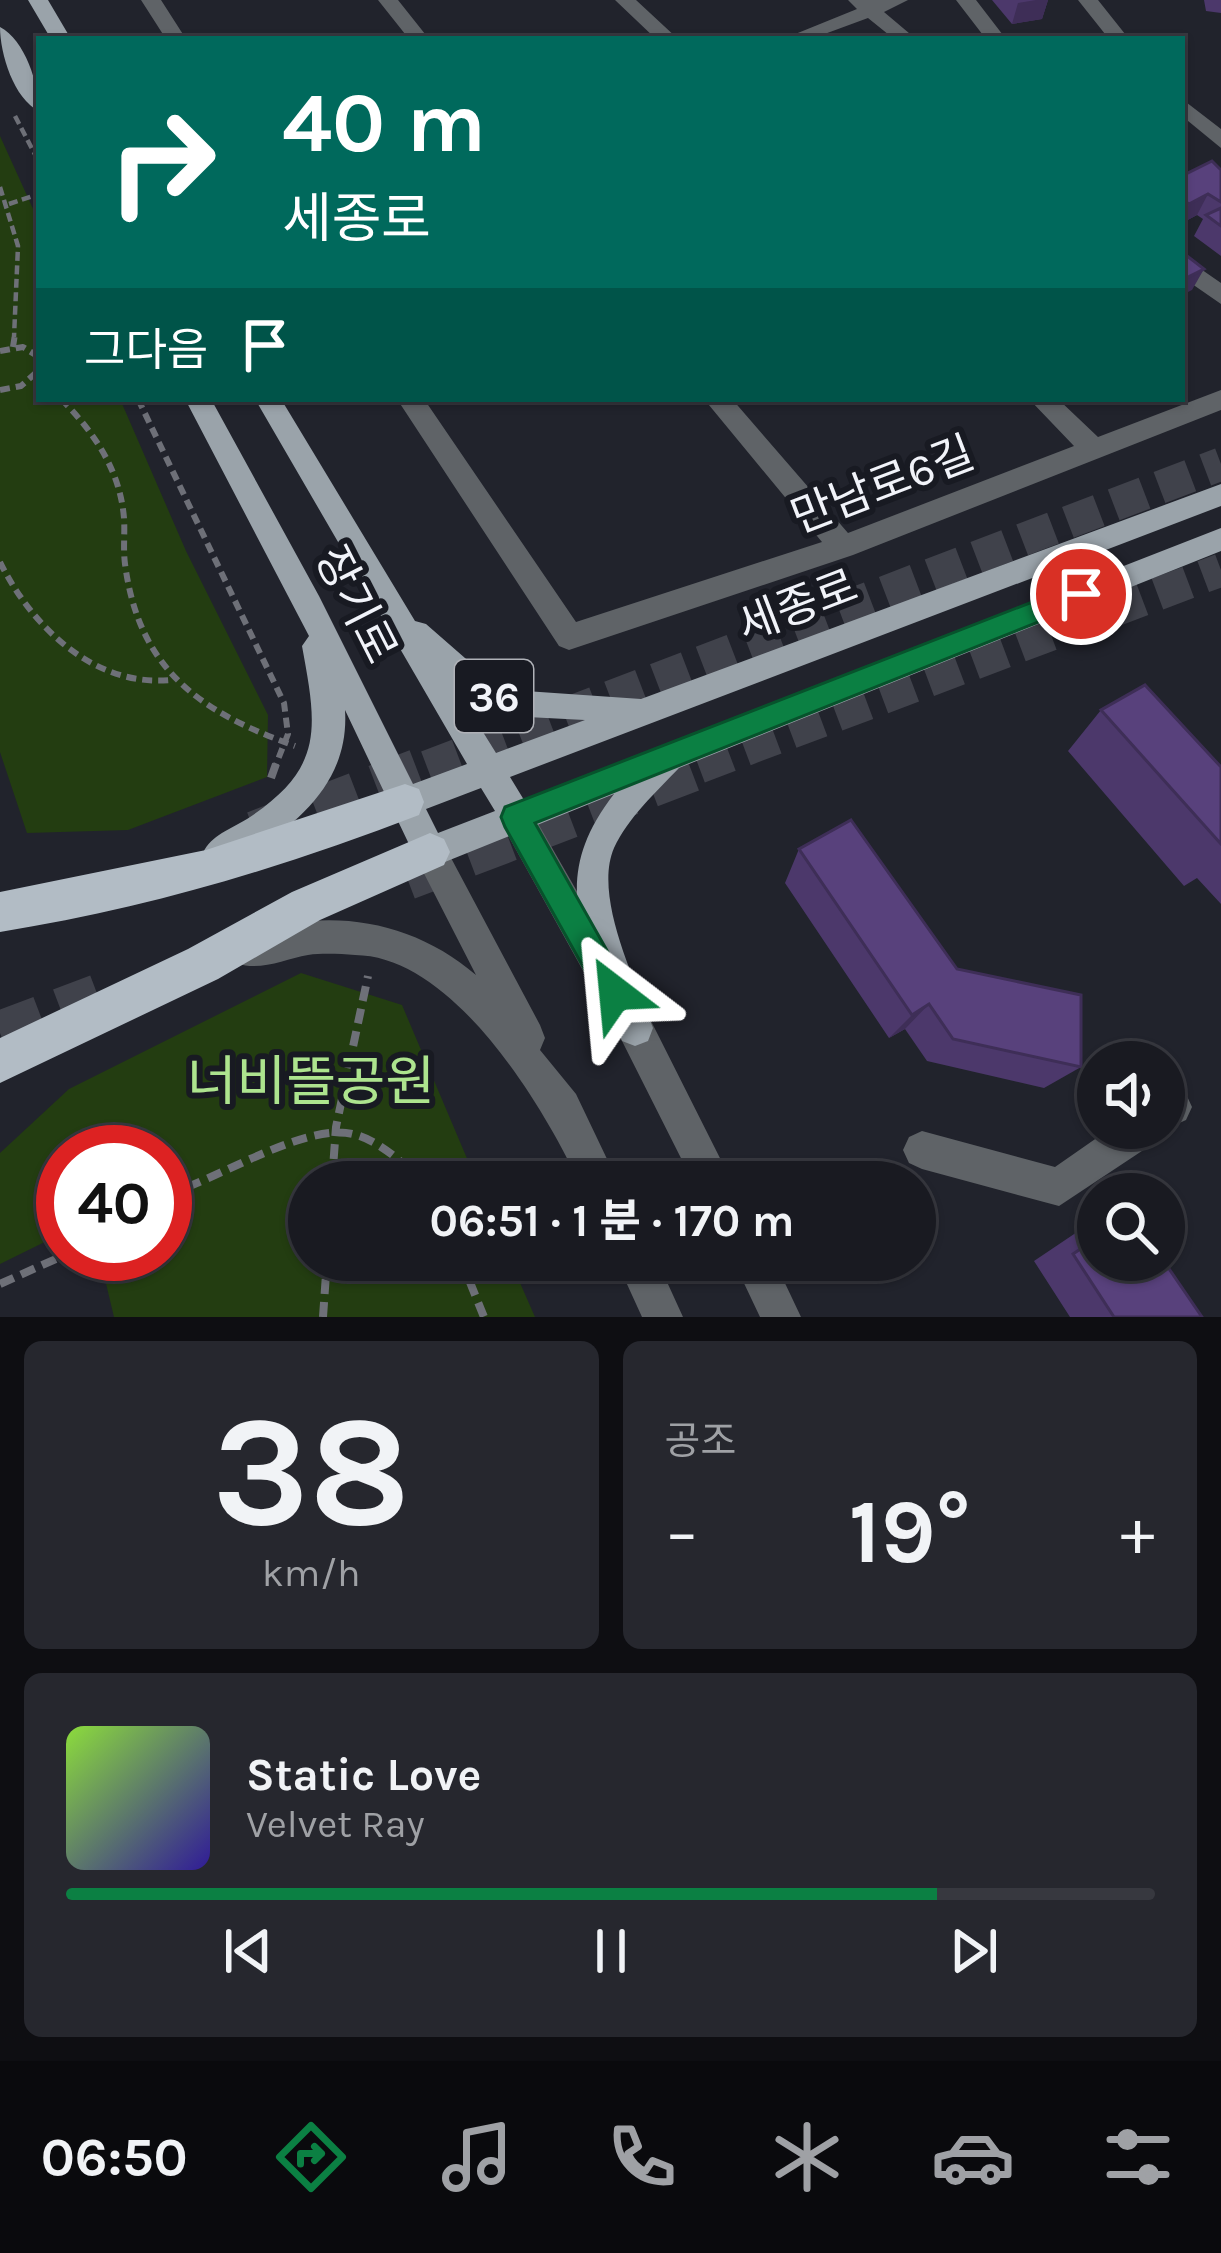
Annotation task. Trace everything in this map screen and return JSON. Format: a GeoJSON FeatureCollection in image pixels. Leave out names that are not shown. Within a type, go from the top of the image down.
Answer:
{"type":"FeatureCollection","features":[{"type":"Feature","properties":{"kind":"highway"},"geometry":{"type":"LineString","coordinates":[[0,913],[190,870],[405,802]]}},
{"type":"Feature","properties":{"kind":"highway"},"geometry":{"type":"LineString","coordinates":[[0,1060],[203,964],[306,906],[430,852]]}},
{"type":"Feature","properties":{"kind":"main road"},"geometry":{"type":"LineString","coordinates":[[38,0],[59,36]]}},
{"type":"Feature","properties":{"kind":"main road"},"geometry":{"type":"LineString","coordinates":[[0,33],[36,99]]}},
{"type":"Feature","properties":{"kind":"main road","name":"장기로"},"geometry":{"type":"LineString","coordinates":[[200,402],[309,604],[430,852]]}},
{"type":"Feature","properties":{"kind":"main road","name":"장기로"},"geometry":{"type":"LineString","coordinates":[[270,402],[516,817]]}},
{"type":"Feature","properties":{"kind":"main road","name":"세종로"},"geometry":{"type":"LineString","coordinates":[[405,802],[1221,495]]}},
{"type":"Feature","properties":{"kind":"main road","name":"세종로"},"geometry":{"type":"LineString","coordinates":[[430,852],[1221,539]]}},
{"type":"Feature","properties":{"kind":"main road","name":"36"},"geometry":{"type":"LineString","coordinates":[[376,586],[427,646],[506,704],[599,711],[655,708]]}},
{"type":"Feature","properties":{"kind":"main road"},"geometry":{"type":"LineString","coordinates":[[190,870],[288,809],[319,771],[331,722],[309,604]]}},
{"type":"Feature","properties":{"kind":"main road"},"geometry":{"type":"LineString","coordinates":[[635,1028],[593,896],[595,853],[650,776],[673,754]]}},
{"type":"Feature","properties":{"kind":"street"},"geometry":{"type":"LineString","coordinates":[[151,0],[174,36]]}},
{"type":"Feature","properties":{"kind":"street"},"geometry":{"type":"LineString","coordinates":[[388,0],[417,36]]}},
{"type":"Feature","properties":{"kind":"street"},"geometry":{"type":"LineString","coordinates":[[625,0],[665,36]]}},
{"type":"Feature","properties":{"kind":"street"},"geometry":{"type":"LineString","coordinates":[[799,36],[865,5],[898,0]]}},
{"type":"Feature","properties":{"kind":"street"},"geometry":{"type":"LineString","coordinates":[[966,0],[994,36]]}},
{"type":"Feature","properties":{"kind":"street"},"geometry":{"type":"LineString","coordinates":[[1088,0],[1117,36]]}},
{"type":"Feature","properties":{"kind":"street"},"geometry":{"type":"LineString","coordinates":[[865,5],[902,36]]}},
{"type":"Feature","properties":{"kind":"street"},"geometry":{"type":"LineString","coordinates":[[1185,108],[1221,141]]}},
{"type":"Feature","properties":{"kind":"street"},"geometry":{"type":"LineString","coordinates":[[1185,266],[1221,296]]}},
{"type":"Feature","properties":{"kind":"street","name":"만남로6길"},"geometry":{"type":"LineString","coordinates":[[412,402],[569,638],[843,547],[1221,400]]}},
{"type":"Feature","properties":{"kind":"street"},"geometry":{"type":"LineString","coordinates":[[720,402],[843,547]]}},
{"type":"Feature","properties":{"kind":"street"},"geometry":{"type":"LineString","coordinates":[[1045,402],[1091,447]]}},
{"type":"Feature","properties":{"kind":"street"},"geometry":{"type":"LineString","coordinates":[[516,817],[635,1028],[702,1161]]}},
{"type":"Feature","properties":{"kind":"street"},"geometry":{"type":"LineString","coordinates":[[430,852],[589,1161]]}},
{"type":"Feature","properties":{"kind":"street"},"geometry":{"type":"LineString","coordinates":[[203,964],[300,936],[389,939],[431,962],[482,1002],[572,1123]]}},
{"type":"Feature","properties":{"kind":"street"},"geometry":{"type":"LineString","coordinates":[[922,1150],[1060,1187],[1114,1149]]}},
{"type":"Feature","properties":{"kind":"street"},"geometry":{"type":"LineString","coordinates":[[646,1281],[663,1317]]}},
{"type":"Feature","properties":{"kind":"street"},"geometry":{"type":"LineString","coordinates":[[763,1281],[782,1317]]}},
{"type":"Feature","properties":{"kind":"path"},"geometry":{"type":"LineString","coordinates":[[10,105],[36,156]]}},
{"type":"Feature","properties":{"kind":"path"},"geometry":{"type":"LineString","coordinates":[[0,187],[23,259],[13,347]]}},
{"type":"Feature","properties":{"kind":"path"},"geometry":{"type":"LineString","coordinates":[[9,204],[36,195]]}},
{"type":"Feature","properties":{"kind":"path"},"geometry":{"type":"LineString","coordinates":[[0,350],[13,347],[36,354]]}},
{"type":"Feature","properties":{"kind":"path"},"geometry":{"type":"LineString","coordinates":[[0,390],[31,380],[36,374]]}},
{"type":"Feature","properties":{"kind":"path"},"geometry":{"type":"LineString","coordinates":[[31,380],[36,383]]}},
{"type":"Feature","properties":{"kind":"path"},"geometry":{"type":"LineString","coordinates":[[64,402],[106,453],[120,491],[124,563],[150,652],[170,680],[247,728],[285,743]]}},
{"type":"Feature","properties":{"kind":"path"},"geometry":{"type":"LineString","coordinates":[[139,402],[284,703],[288,734],[268,785]]}},
{"type":"Feature","properties":{"kind":"path"},"geometry":{"type":"LineString","coordinates":[[0,562],[11,591],[64,643],[110,674],[145,687],[170,680]]}},
{"type":"Feature","properties":{"kind":"path"},"geometry":{"type":"LineString","coordinates":[[334,1161],[336,1127],[368,976]]}},
{"type":"Feature","properties":{"kind":"path"},"geometry":{"type":"LineString","coordinates":[[192,1184],[336,1127],[378,1140],[401,1161]]}},
{"type":"Feature","properties":{"kind":"path"},"geometry":{"type":"LineString","coordinates":[[0,1284],[36,1268]]}},
{"type":"Feature","properties":{"kind":"path"},"geometry":{"type":"LineString","coordinates":[[323,1317],[326,1281]]}},
{"type":"Feature","properties":{"kind":"path"},"geometry":{"type":"LineString","coordinates":[[469,1281],[484,1317]]}},
{"type":"Feature","properties":{"kind":"green space"},"geometry":{"type":"Polygon","coordinates":[[[0,136],[36,215],[36,402],[121,402],[186,551],[268,715],[267,777],[128,830],[27,833],[0,752],[0,136]]]}},
{"type":"Feature","properties":{"kind":"green space","name":"너비뜰공원"},"geometry":{"type":"Polygon","coordinates":[[[301,973],[402,1005],[468,1161],[288,1161],[288,1281],[519,1281],[535,1317],[114,1317],[105,1281],[192,1281],[192,1125],[36,1125],[36,1246],[0,1264],[0,1153],[69,1089],[301,973]]]}},
{"type":"Feature","properties":{"kind":"building"},"geometry":{"type":"Polygon","coordinates":[[[1212,161],[1221,170],[1221,202],[1208,194],[1189,204],[1185,201],[1185,174],[1212,161]]]}},
{"type":"Feature","properties":{"kind":"building"},"geometry":{"type":"Polygon","coordinates":[[[1221,208],[1221,226],[1206,215],[1221,208]]]}},
{"type":"Feature","properties":{"kind":"building"},"geometry":{"type":"Polygon","coordinates":[[[1185,254],[1204,269],[1185,278],[1185,254]]]}},
{"type":"Feature","properties":{"kind":"building"},"geometry":{"type":"Polygon","coordinates":[[[1145,685],[1221,767],[1221,844],[1101,710],[1145,685]]]}},
{"type":"Feature","properties":{"kind":"building"},"geometry":{"type":"Polygon","coordinates":[[[851,820],[957,969],[1081,995],[1077,1066],[953,1039],[929,1004],[912,1015],[799,849],[851,820]]]}},
{"type":"Feature","properties":{"kind":"building"},"geometry":{"type":"Polygon","coordinates":[[[1091,1281],[1177,1281],[1202,1317],[1114,1317],[1091,1281]]]}},
{"type":"Feature","properties":{"kind":"tunnel"},"geometry":{"type":"LineString","coordinates":[[427,767],[1221,464]]}},
{"type":"Feature","properties":{"kind":"tunnel"},"geometry":{"type":"LineString","coordinates":[[699,767],[1221,570]]}},
{"type":"Feature","properties":{"kind":"tunnel"},"geometry":{"type":"LineString","coordinates":[[255,833],[435,764]]}},
{"type":"Feature","properties":{"kind":"tunnel"},"geometry":{"type":"LineString","coordinates":[[407,878],[707,764]]}},
{"type":"Feature","properties":{"kind":"tunnel"},"geometry":{"type":"LineString","coordinates":[[0,1033],[98,996]]}},
{"type":"Feature","properties":{"kind":"route"},"geometry":{"type":"LineString","coordinates":[[615,993],[516,817],[1081,594]]}}]}
